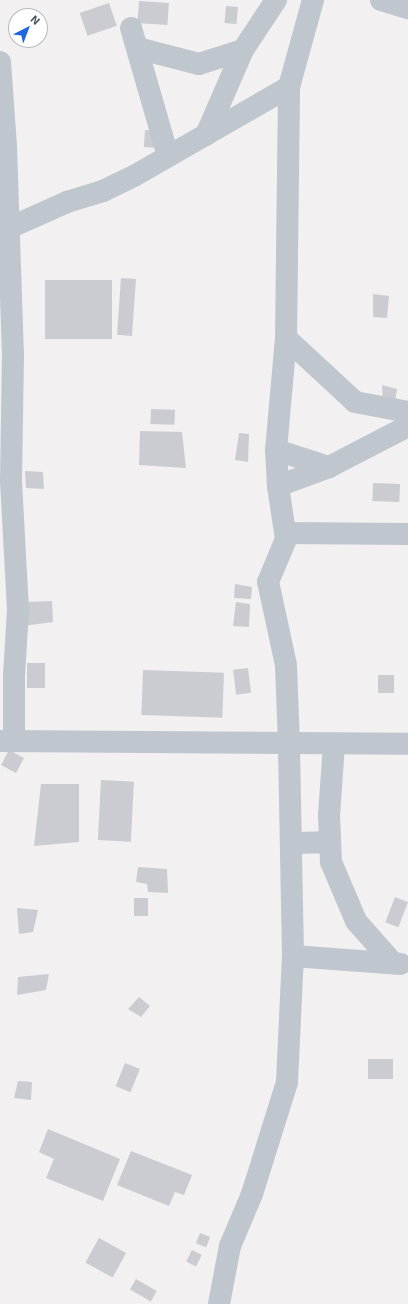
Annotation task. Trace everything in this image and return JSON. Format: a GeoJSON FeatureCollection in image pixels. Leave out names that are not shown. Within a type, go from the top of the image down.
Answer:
{"type":"FeatureCollection","features":[{"type":"Feature","properties":{"kind":"street"},"geometry":{"type":"LineString","coordinates":[[206,134],[243,50],[276,0]]}},
{"type":"Feature","properties":{"kind":"street"},"geometry":{"type":"LineString","coordinates":[[217,1301],[230,1246],[252,1194],[287,1082],[293,956],[286,665],[268,582],[286,539],[278,486],[276,450],[286,338],[289,87],[313,0]]}},
{"type":"Feature","properties":{"kind":"street"},"geometry":{"type":"LineString","coordinates":[[381,0],[408,8]]}},
{"type":"Feature","properties":{"kind":"street"},"geometry":{"type":"LineString","coordinates":[[168,156],[134,38],[199,64],[243,50]]}},
{"type":"Feature","properties":{"kind":"street"},"geometry":{"type":"LineString","coordinates":[[0,62],[6,139],[4,228],[13,354],[12,481],[18,610],[14,676],[7,741],[408,744]]}},
{"type":"Feature","properties":{"kind":"street"},"geometry":{"type":"LineString","coordinates":[[4,228],[67,202],[103,191],[134,176],[289,87]]}},
{"type":"Feature","properties":{"kind":"street"},"geometry":{"type":"LineString","coordinates":[[286,338],[355,402],[408,412]]}},
{"type":"Feature","properties":{"kind":"street"},"geometry":{"type":"LineString","coordinates":[[278,486],[330,466],[408,426]]}},
{"type":"Feature","properties":{"kind":"street"},"geometry":{"type":"LineString","coordinates":[[276,450],[330,466]]}},
{"type":"Feature","properties":{"kind":"street"},"geometry":{"type":"LineString","coordinates":[[286,533],[408,534]]}},
{"type":"Feature","properties":{"kind":"street"},"geometry":{"type":"LineString","coordinates":[[334,744],[329,815],[331,862],[356,921],[401,964]]}},
{"type":"Feature","properties":{"kind":"street"},"geometry":{"type":"LineString","coordinates":[[291,843],[330,842]]}},
{"type":"Feature","properties":{"kind":"street"},"geometry":{"type":"LineString","coordinates":[[293,956],[401,964]]}},
{"type":"Feature","properties":{"kind":"building"},"geometry":{"type":"Polygon","coordinates":[[[139,1],[169,3],[167,25],[137,23],[139,1]]]}},
{"type":"Feature","properties":{"kind":"building"},"geometry":{"type":"Polygon","coordinates":[[[109,3],[117,26],[88,36],[80,13],[109,3]]]}},
{"type":"Feature","properties":{"kind":"building"},"geometry":{"type":"Polygon","coordinates":[[[226,6],[238,7],[236,24],[225,23],[226,6]]]}},
{"type":"Feature","properties":{"kind":"building"},"geometry":{"type":"Polygon","coordinates":[[[145,130],[159,131],[158,148],[144,147],[145,130]]]}},
{"type":"Feature","properties":{"kind":"building"},"geometry":{"type":"Polygon","coordinates":[[[121,278],[136,279],[132,336],[117,335],[121,278]]]}},
{"type":"Feature","properties":{"kind":"building"},"geometry":{"type":"Polygon","coordinates":[[[45,280],[112,280],[112,339],[45,339],[45,280]]]}},
{"type":"Feature","properties":{"kind":"building"},"geometry":{"type":"Polygon","coordinates":[[[373,294],[389,296],[387,318],[373,317],[373,294]]]}},
{"type":"Feature","properties":{"kind":"building"},"geometry":{"type":"Polygon","coordinates":[[[382,385],[397,389],[395,402],[383,402],[382,385]]]}},
{"type":"Feature","properties":{"kind":"building"},"geometry":{"type":"Polygon","coordinates":[[[151,409],[175,410],[174,425],[150,424],[151,409]]]}},
{"type":"Feature","properties":{"kind":"building"},"geometry":{"type":"Polygon","coordinates":[[[140,431],[182,432],[186,468],[139,465],[140,431]]]}},
{"type":"Feature","properties":{"kind":"building"},"geometry":{"type":"Polygon","coordinates":[[[239,433],[249,434],[248,462],[235,460],[239,433]]]}},
{"type":"Feature","properties":{"kind":"building"},"geometry":{"type":"Polygon","coordinates":[[[25,471],[43,472],[44,489],[26,488],[25,471]]]}},
{"type":"Feature","properties":{"kind":"building"},"geometry":{"type":"Polygon","coordinates":[[[373,483],[400,484],[399,502],[372,501],[373,483]]]}},
{"type":"Feature","properties":{"kind":"building"},"geometry":{"type":"Polygon","coordinates":[[[235,584],[252,587],[251,599],[234,598],[235,584]]]}},
{"type":"Feature","properties":{"kind":"building"},"geometry":{"type":"Polygon","coordinates":[[[52,601],[53,622],[23,626],[23,602],[52,601]]]}},
{"type":"Feature","properties":{"kind":"building"},"geometry":{"type":"Polygon","coordinates":[[[236,602],[250,604],[249,627],[233,626],[236,602]]]}},
{"type":"Feature","properties":{"kind":"building"},"geometry":{"type":"Polygon","coordinates":[[[27,663],[45,663],[45,688],[27,688],[27,663]]]}},
{"type":"Feature","properties":{"kind":"building"},"geometry":{"type":"Polygon","coordinates":[[[248,668],[251,693],[236,695],[233,670],[248,668]]]}},
{"type":"Feature","properties":{"kind":"building"},"geometry":{"type":"Polygon","coordinates":[[[143,670],[224,673],[222,718],[141,715],[143,670]]]}},
{"type":"Feature","properties":{"kind":"building"},"geometry":{"type":"Polygon","coordinates":[[[378,675],[394,675],[394,693],[378,693],[378,675]]]}},
{"type":"Feature","properties":{"kind":"building"},"geometry":{"type":"Polygon","coordinates":[[[9,750],[24,758],[16,773],[1,765],[9,750]]]}},
{"type":"Feature","properties":{"kind":"building"},"geometry":{"type":"Polygon","coordinates":[[[101,780],[134,782],[131,842],[98,840],[101,780]]]}},
{"type":"Feature","properties":{"kind":"building"},"geometry":{"type":"Polygon","coordinates":[[[41,784],[79,784],[79,842],[34,846],[41,784]]]}},
{"type":"Feature","properties":{"kind":"building"},"geometry":{"type":"Polygon","coordinates":[[[138,867],[167,869],[168,893],[148,892],[147,884],[136,882],[138,867]]]}},
{"type":"Feature","properties":{"kind":"building"},"geometry":{"type":"Polygon","coordinates":[[[395,897],[408,902],[398,927],[385,922],[395,897]]]}},
{"type":"Feature","properties":{"kind":"building"},"geometry":{"type":"Polygon","coordinates":[[[134,898],[148,898],[148,916],[134,916],[134,898]]]}},
{"type":"Feature","properties":{"kind":"building"},"geometry":{"type":"Polygon","coordinates":[[[17,908],[38,910],[33,932],[19,934],[17,908]]]}},
{"type":"Feature","properties":{"kind":"building"},"geometry":{"type":"Polygon","coordinates":[[[49,974],[46,990],[17,995],[18,977],[49,974]]]}},
{"type":"Feature","properties":{"kind":"building"},"geometry":{"type":"Polygon","coordinates":[[[139,997],[150,1006],[141,1017],[128,1009],[139,997]]]}},
{"type":"Feature","properties":{"kind":"building"},"geometry":{"type":"Polygon","coordinates":[[[368,1059],[393,1059],[393,1079],[368,1079],[368,1059]]]}},
{"type":"Feature","properties":{"kind":"building"},"geometry":{"type":"Polygon","coordinates":[[[125,1063],[140,1069],[130,1092],[116,1086],[125,1063]]]}},
{"type":"Feature","properties":{"kind":"building"},"geometry":{"type":"Polygon","coordinates":[[[18,1081],[32,1082],[31,1100],[14,1098],[18,1081]]]}},
{"type":"Feature","properties":{"kind":"building"},"geometry":{"type":"Polygon","coordinates":[[[48,1129],[120,1159],[103,1201],[46,1178],[54,1159],[39,1152],[48,1129]]]}},
{"type":"Feature","properties":{"kind":"building"},"geometry":{"type":"Polygon","coordinates":[[[131,1151],[192,1175],[184,1195],[175,1192],[169,1206],[117,1185],[131,1151]]]}},
{"type":"Feature","properties":{"kind":"building"},"geometry":{"type":"Polygon","coordinates":[[[200,1233],[210,1237],[206,1247],[196,1243],[200,1233]]]}},
{"type":"Feature","properties":{"kind":"building"},"geometry":{"type":"Polygon","coordinates":[[[99,1238],[126,1253],[113,1278],[85,1262],[99,1238]]]}},
{"type":"Feature","properties":{"kind":"building"},"geometry":{"type":"Polygon","coordinates":[[[192,1250],[202,1255],[196,1267],[186,1262],[192,1250]]]}},
{"type":"Feature","properties":{"kind":"building"},"geometry":{"type":"Polygon","coordinates":[[[136,1279],[157,1291],[151,1301],[130,1289],[136,1279]]]}}]}
